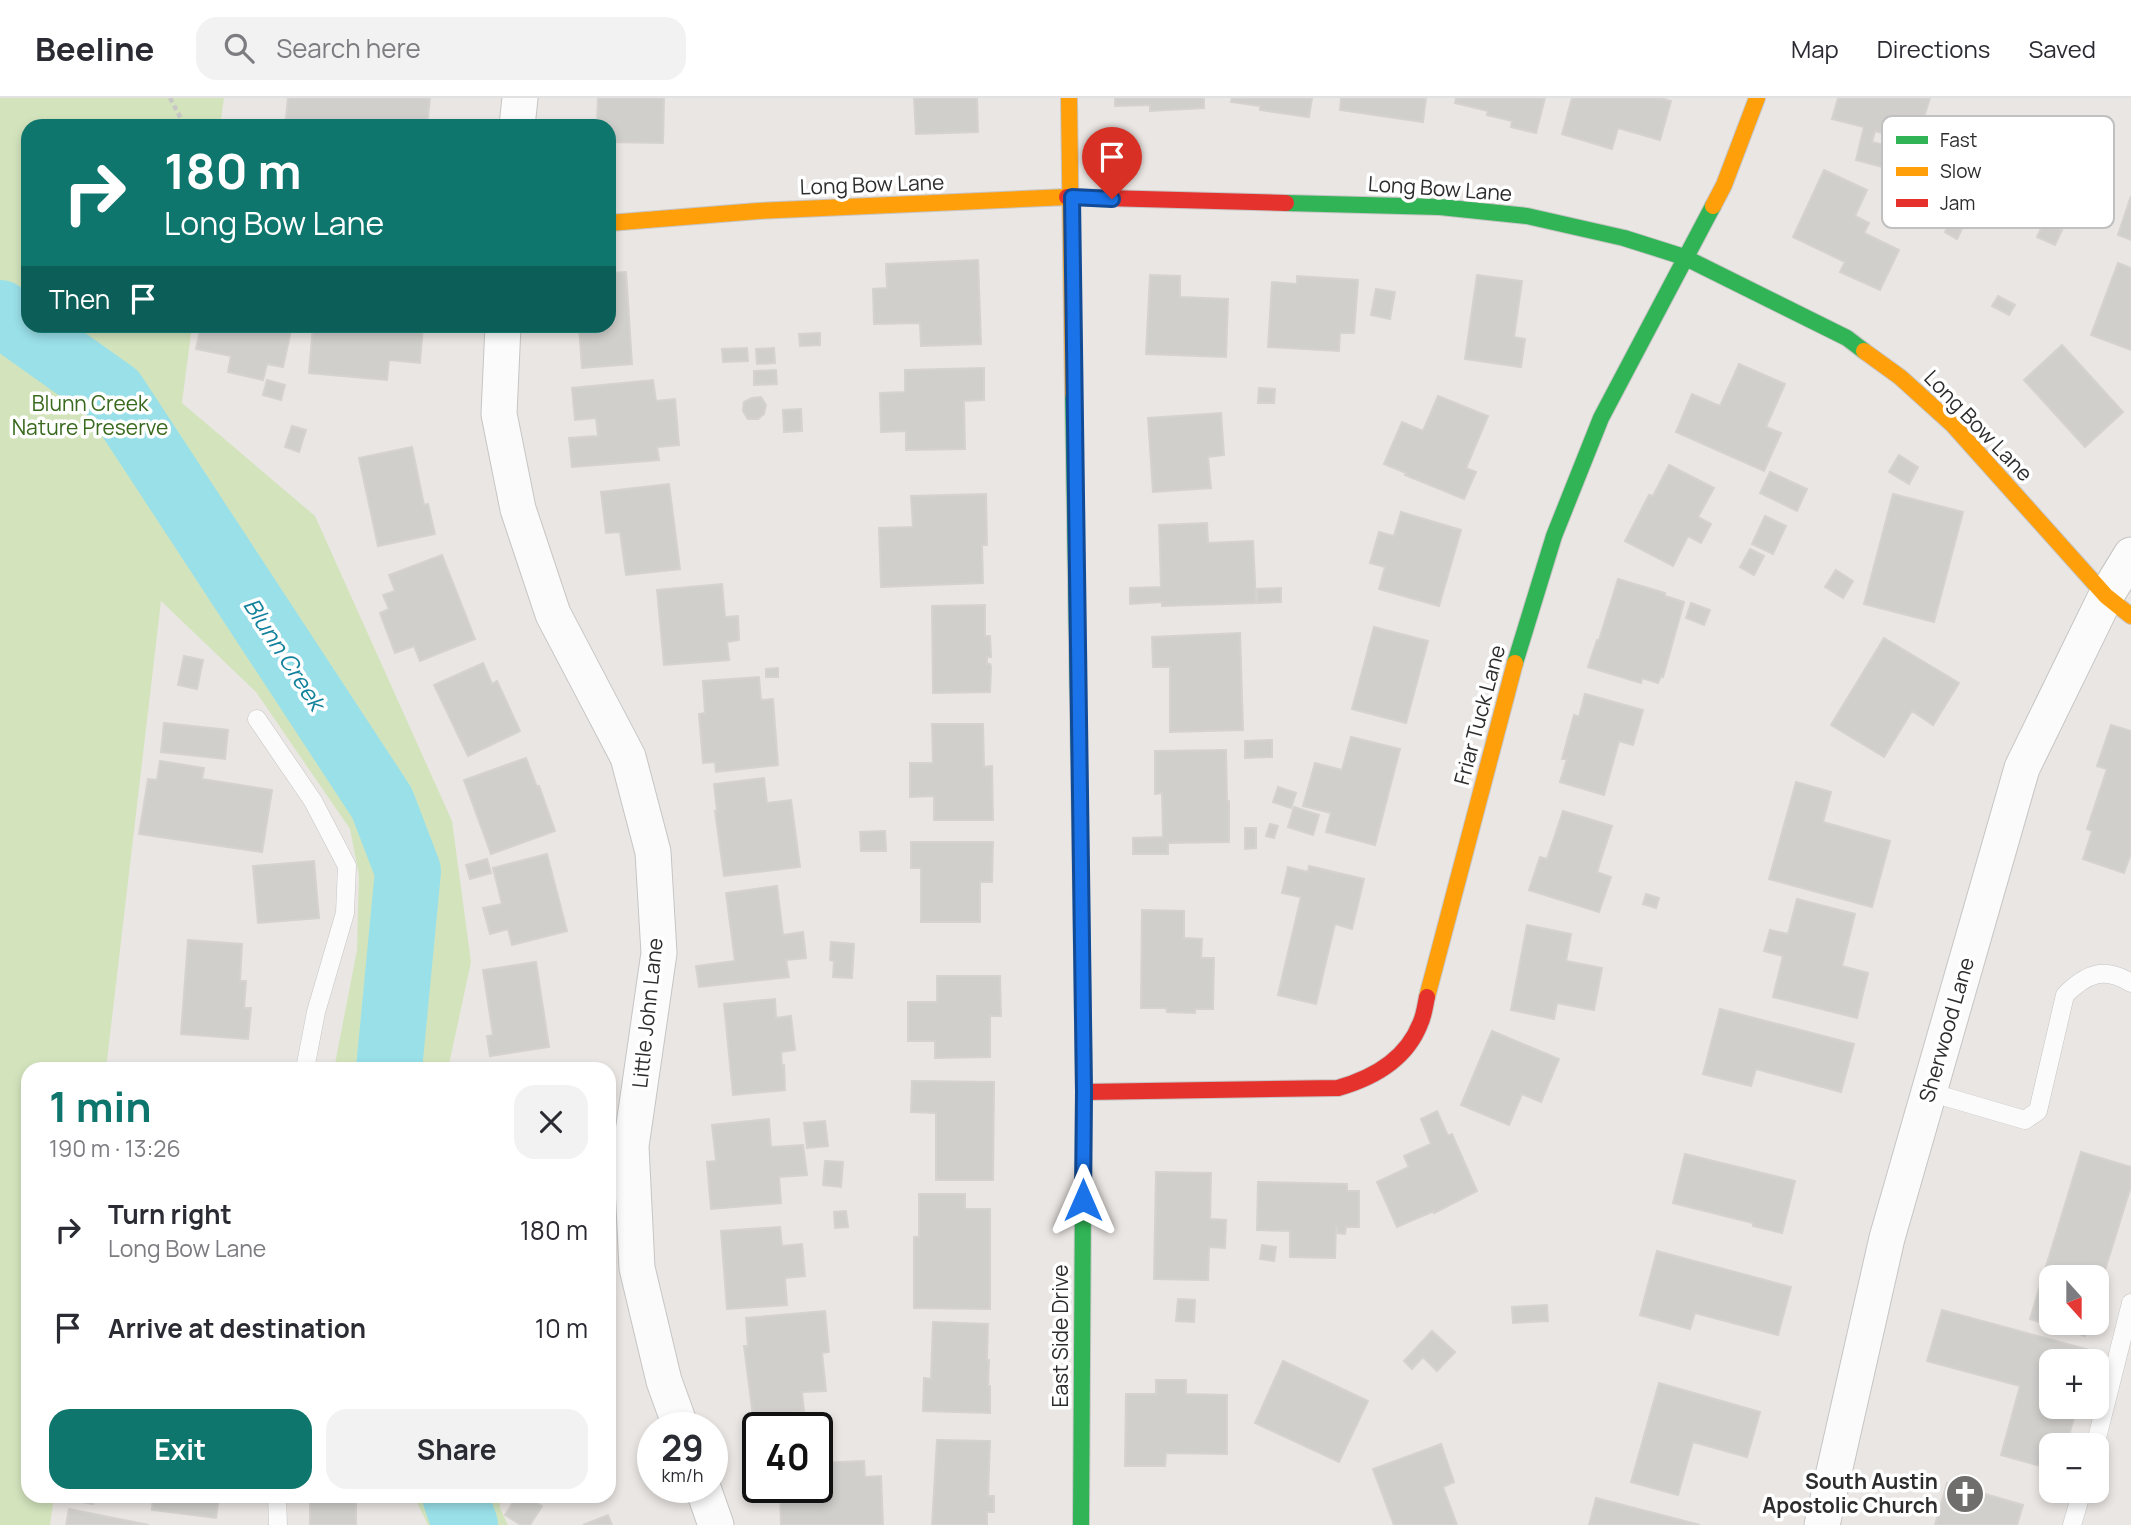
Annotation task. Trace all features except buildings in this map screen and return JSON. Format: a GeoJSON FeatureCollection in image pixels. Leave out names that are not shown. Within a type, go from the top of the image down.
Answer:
{"type":"FeatureCollection","features":[{"type":"Feature","properties":{"kind":"street"},"geometry":{"type":"LineString","coordinates":[[518,119],[520,98]]}},
{"type":"Feature","properties":{"kind":"street","name":"East Side Drive"},"geometry":{"type":"LineString","coordinates":[[1069,98],[1084,1092],[1081,1525]]}},
{"type":"Feature","properties":{"kind":"street","name":"Friar Tuck Lane"},"geometry":{"type":"LineString","coordinates":[[1084,1092],[1338,1088],[1363,1082],[1389,1066],[1408,1047],[1420,1025],[1519,649],[1554,536],[1601,418],[1724,185],[1757,98]]}},
{"type":"Feature","properties":{"kind":"street","name":"Long Bow Lane"},"geometry":{"type":"LineString","coordinates":[[616,222],[758,211],[1072,197],[1440,207],[1527,216],[1625,238],[1684,257],[1847,338],[1900,377],[1952,424],[2119,606]]}},
{"type":"Feature","properties":{"kind":"street","name":"Little John Lane"},"geometry":{"type":"LineString","coordinates":[[503,333],[499,414],[518,509],[553,614],[628,757],[653,852],[659,953],[631,1146],[637,1268],[664,1381],[675,1412]]}},
{"type":"Feature","properties":{"kind":"street","name":"Sherwood Lane"},"geometry":{"type":"LineString","coordinates":[[1822,1525],[1887,1238],[2022,768],[2119,606],[2131,555]]}},
{"type":"Feature","properties":{"kind":"street"},"geometry":{"type":"LineString","coordinates":[[708,1503],[716,1525]]}},
{"type":"Feature","properties":{"kind":"lane"},"geometry":{"type":"LineString","coordinates":[[257,719],[313,801],[348,866],[345,914],[316,1012],[306,1062]]}},
{"type":"Feature","properties":{"kind":"lane"},"geometry":{"type":"LineString","coordinates":[[1929,1092],[2025,1120],[2038,1111],[2065,995],[2078,982],[2098,973],[2120,976],[2131,983]]}},
{"type":"Feature","properties":{"kind":"lane"},"geometry":{"type":"LineString","coordinates":[[2098,1433],[2131,1303]]}},
{"type":"Feature","properties":{"kind":"lane"},"geometry":{"type":"LineString","coordinates":[[277,1503],[278,1525]]}},
{"type":"Feature","properties":{"kind":"lane"},"geometry":{"type":"LineString","coordinates":[[2072,1525],[2078,1503]]}},
{"type":"Feature","properties":{"kind":"path"},"geometry":{"type":"LineString","coordinates":[[170,98],[182,119]]}},
{"type":"Feature","properties":{"kind":"green space","name":"Blunn Creek Nature Preserve"},"geometry":{"type":"Polygon","coordinates":[[[0,98],[224,98],[221,119],[21,119],[21,333],[191,333],[182,403],[315,516],[452,821],[471,962],[450,1062],[335,1062],[357,950],[359,875],[350,829],[256,692],[161,601],[107,1062],[21,1062],[21,1503],[53,1503],[50,1525],[0,1525],[0,98]]]}},
{"type":"Feature","properties":{"kind":"green space"},"geometry":{"type":"Polygon","coordinates":[[[417,1503],[500,1503],[508,1525],[428,1525],[417,1503]]]}},
{"type":"Feature","properties":{"kind":"waterway","name":"Blunn Creek"},"geometry":{"type":"LineString","coordinates":[[0,313],[21,328]]}},
{"type":"Feature","properties":{"kind":"waterway","name":"Blunn Creek"},"geometry":{"type":"LineString","coordinates":[[28,333],[114,394],[382,803],[408,871],[390,1062]]}},
{"type":"Feature","properties":{"kind":"waterway","name":"Blunn Creek"},"geometry":{"type":"LineString","coordinates":[[457,1503],[465,1525]]}},
{"type":"Feature","properties":{"kind":"traffic: fast"},"geometry":{"type":"LineString","coordinates":[[1286,203],[1440,207],[1527,216],[1624,238],[1684,257],[1847,338],[1864,351]]}},
{"type":"Feature","properties":{"kind":"traffic: fast"},"geometry":{"type":"LineString","coordinates":[[1515,663],[1554,536],[1601,418],[1713,206]]}},
{"type":"Feature","properties":{"kind":"traffic: fast"},"geometry":{"type":"LineString","coordinates":[[1073,394],[1079,763]]}},
{"type":"Feature","properties":{"kind":"traffic: fast"},"geometry":{"type":"LineString","coordinates":[[1081,1525],[1083,1193]]}},
{"type":"Feature","properties":{"kind":"traffic: slow"},"geometry":{"type":"LineString","coordinates":[[1069,98],[1073,394]]}},
{"type":"Feature","properties":{"kind":"traffic: slow"},"geometry":{"type":"LineString","coordinates":[[1713,206],[1724,185],[1757,98]]}},
{"type":"Feature","properties":{"kind":"traffic: slow"},"geometry":{"type":"LineString","coordinates":[[616,222],[758,211],[1067,197]]}},
{"type":"Feature","properties":{"kind":"traffic: slow"},"geometry":{"type":"LineString","coordinates":[[1864,351],[1900,377],[1952,424],[2106,596],[2131,616]]}},
{"type":"Feature","properties":{"kind":"traffic: slow"},"geometry":{"type":"LineString","coordinates":[[1427,997],[1515,663]]}},
{"type":"Feature","properties":{"kind":"traffic: slow"},"geometry":{"type":"LineString","coordinates":[[1079,763],[1083,1193]]}},
{"type":"Feature","properties":{"kind":"traffic: jam"},"geometry":{"type":"LineString","coordinates":[[1067,197],[1286,203]]}},
{"type":"Feature","properties":{"kind":"traffic: jam"},"geometry":{"type":"LineString","coordinates":[[1084,1092],[1338,1088],[1376,1073],[1406,1048],[1422,1018],[1427,997]]}},
{"type":"Feature","properties":{"kind":"place","name":"South Austin Apostolic Church"},"geometry":{"type":"Point","coordinates":[1965,1494]}},
{"type":"Feature","properties":{"kind":"route"},"geometry":{"type":"LineString","coordinates":[[1083,1200],[1084,1092],[1072,197],[1112,199]]}}]}
